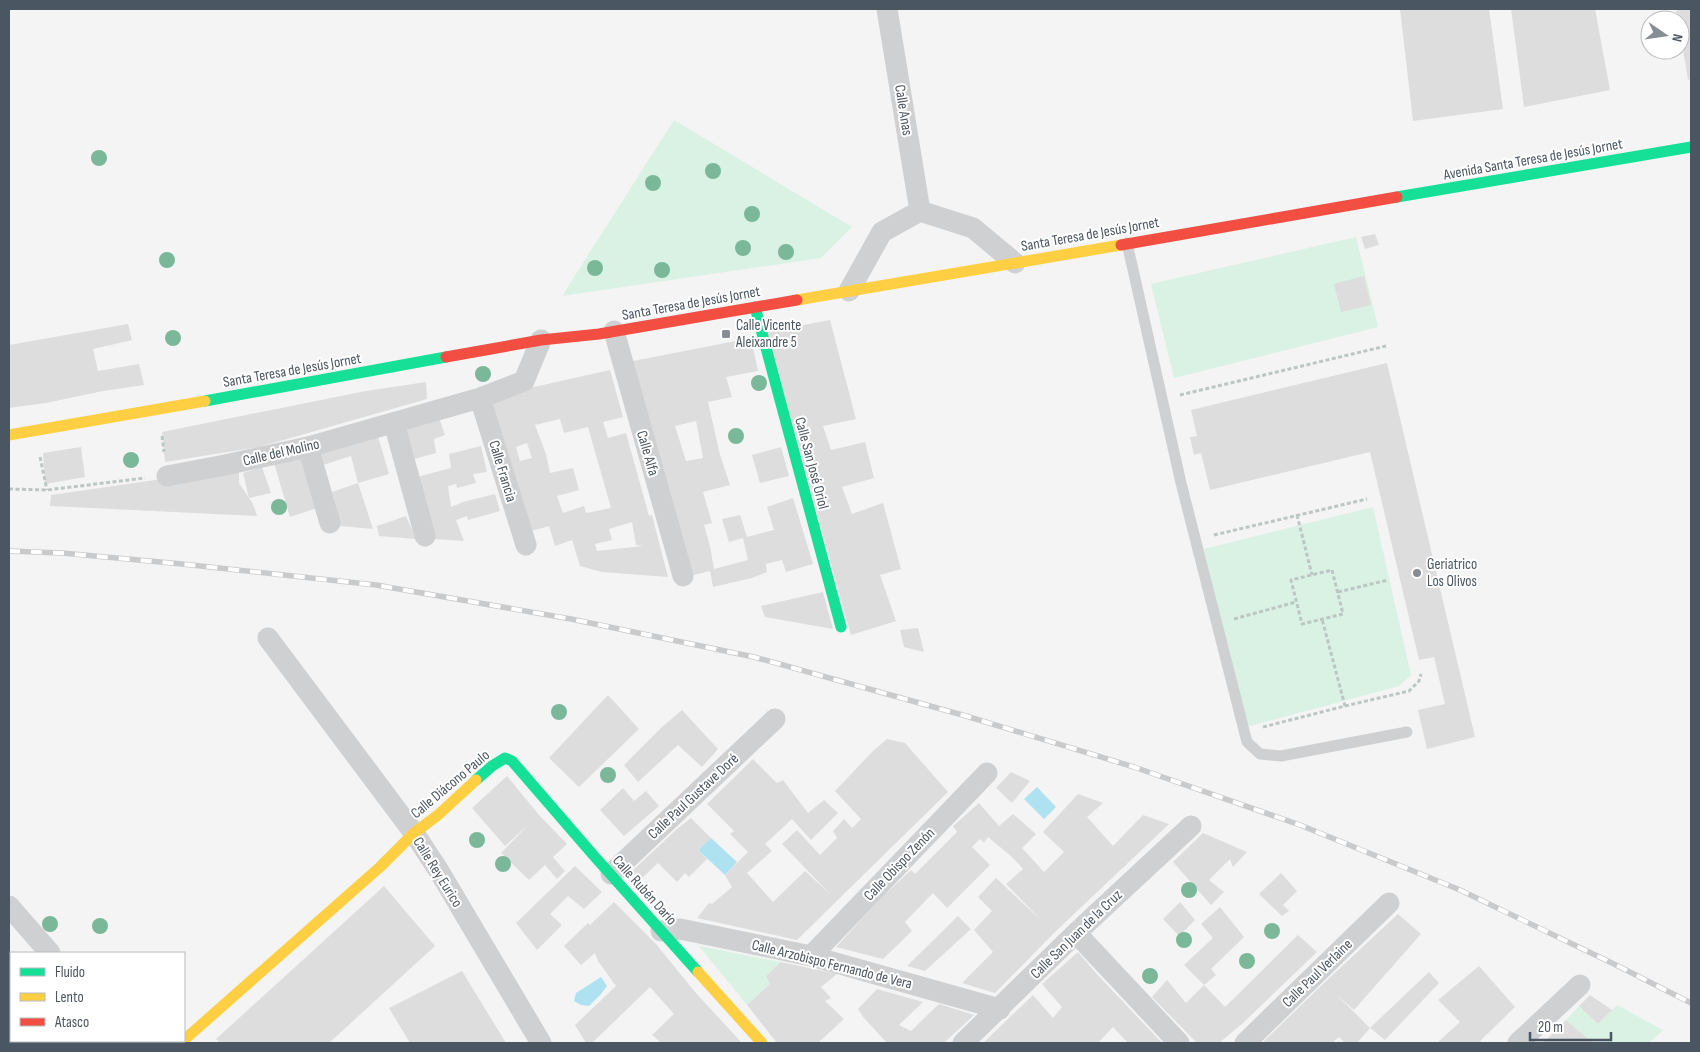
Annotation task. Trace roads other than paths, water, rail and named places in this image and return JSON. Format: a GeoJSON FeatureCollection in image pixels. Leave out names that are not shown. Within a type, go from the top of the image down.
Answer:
{"type":"FeatureCollection","features":[{"type":"Feature","properties":{"kind":"street","name":"Calle Anas"},"geometry":{"type":"LineString","coordinates":[[887,9],[920,211]]}},
{"type":"Feature","properties":{"kind":"street","name":"Avenida Santa Teresa de Jesús Jornet"},"geometry":{"type":"LineString","coordinates":[[1379,200],[1691,147]]}},
{"type":"Feature","properties":{"kind":"street","name":"Santa Teresa de Jesús Jornet"},"geometry":{"type":"LineString","coordinates":[[9,435],[541,340],[614,331],[1379,200]]}},
{"type":"Feature","properties":{"kind":"street"},"geometry":{"type":"LineString","coordinates":[[849,291],[882,232],[920,211],[972,228],[1015,262]]}},
{"type":"Feature","properties":{"kind":"street","name":"Calle San José Oriol"},"geometry":{"type":"LineString","coordinates":[[754,307],[841,627]]}},
{"type":"Feature","properties":{"kind":"street","name":"Calle Alfa"},"geometry":{"type":"LineString","coordinates":[[614,331],[683,576]]}},
{"type":"Feature","properties":{"kind":"street","name":"Calle del Molino"},"geometry":{"type":"LineString","coordinates":[[167,476],[308,447],[480,398],[524,381],[541,340]]}},
{"type":"Feature","properties":{"kind":"street","name":"Calle Francia"},"geometry":{"type":"LineString","coordinates":[[480,398],[526,545]]}},
{"type":"Feature","properties":{"kind":"street"},"geometry":{"type":"LineString","coordinates":[[394,423],[425,536]]}},
{"type":"Feature","properties":{"kind":"street"},"geometry":{"type":"LineString","coordinates":[[308,447],[330,523]]}},
{"type":"Feature","properties":{"kind":"street","name":"Calle Rey Eurico"},"geometry":{"type":"LineString","coordinates":[[268,638],[414,833],[439,871],[541,1043]]}},
{"type":"Feature","properties":{"kind":"street","name":"Calle Paul Gustave Doré"},"geometry":{"type":"LineString","coordinates":[[611,874],[775,719]]}},
{"type":"Feature","properties":{"kind":"street","name":"Calle Diácono Paulo"},"geometry":{"type":"LineString","coordinates":[[185,1038],[380,867],[414,833],[438,815],[492,766],[506,758]]}},
{"type":"Feature","properties":{"kind":"street","name":"Calle Rubén Darío"},"geometry":{"type":"LineString","coordinates":[[506,758],[512,761],[762,1043]]}},
{"type":"Feature","properties":{"kind":"street","name":"Calle Obispo Zenón"},"geometry":{"type":"LineString","coordinates":[[811,956],[987,773]]}},
{"type":"Feature","properties":{"kind":"street","name":"Calle San Juan de la Cruz"},"geometry":{"type":"LineString","coordinates":[[963,1043],[1190,826]]}},
{"type":"Feature","properties":{"kind":"street","name":"Calle Paul Verlaine"},"geometry":{"type":"LineString","coordinates":[[1245,1043],[1388,903]]}},
{"type":"Feature","properties":{"kind":"street"},"geometry":{"type":"LineString","coordinates":[[9,906],[49,952]]}},
{"type":"Feature","properties":{"kind":"street","name":"Calle Arzobispo Fernando de Vera"},"geometry":{"type":"LineString","coordinates":[[661,931],[680,929],[811,956],[1000,1009]]}},
{"type":"Feature","properties":{"kind":"street"},"geometry":{"type":"LineString","coordinates":[[1076,933],[1179,1043]]}},
{"type":"Feature","properties":{"kind":"street"},"geometry":{"type":"LineString","coordinates":[[1518,1043],[1580,984]]}},
{"type":"Feature","properties":{"kind":"lane"},"geometry":{"type":"LineString","coordinates":[[1127,243],[1195,540],[1247,742],[1260,754],[1281,756],[1407,732]]}},
{"type":"Feature","properties":{"kind":"water"},"geometry":{"type":"Polygon","coordinates":[[[1037,787],[1056,807],[1044,819],[1024,799],[1037,787]]]}},
{"type":"Feature","properties":{"kind":"water"},"geometry":{"type":"Polygon","coordinates":[[[711,838],[737,862],[725,875],[698,850],[711,838]]]}},
{"type":"Feature","properties":{"kind":"water"},"geometry":{"type":"Polygon","coordinates":[[[601,977],[607,986],[589,1006],[581,1005],[574,1001],[576,993],[601,977]]]}},
{"type":"Feature","properties":{"kind":"railway"},"geometry":{"type":"LineString","coordinates":[[9,551],[62,553],[182,564],[376,585],[571,619],[754,657],[966,716],[1134,767],[1300,825],[1460,890],[1691,1003]]}},
{"type":"Feature","properties":{"kind":"place","name":"Calle Vicente Aleixandre 5"},"geometry":{"type":"Point","coordinates":[726,334]}},
{"type":"Feature","properties":{"kind":"place","name":"Geriatrico Los Olivos"},"geometry":{"type":"Point","coordinates":[1417,573]}}]}
